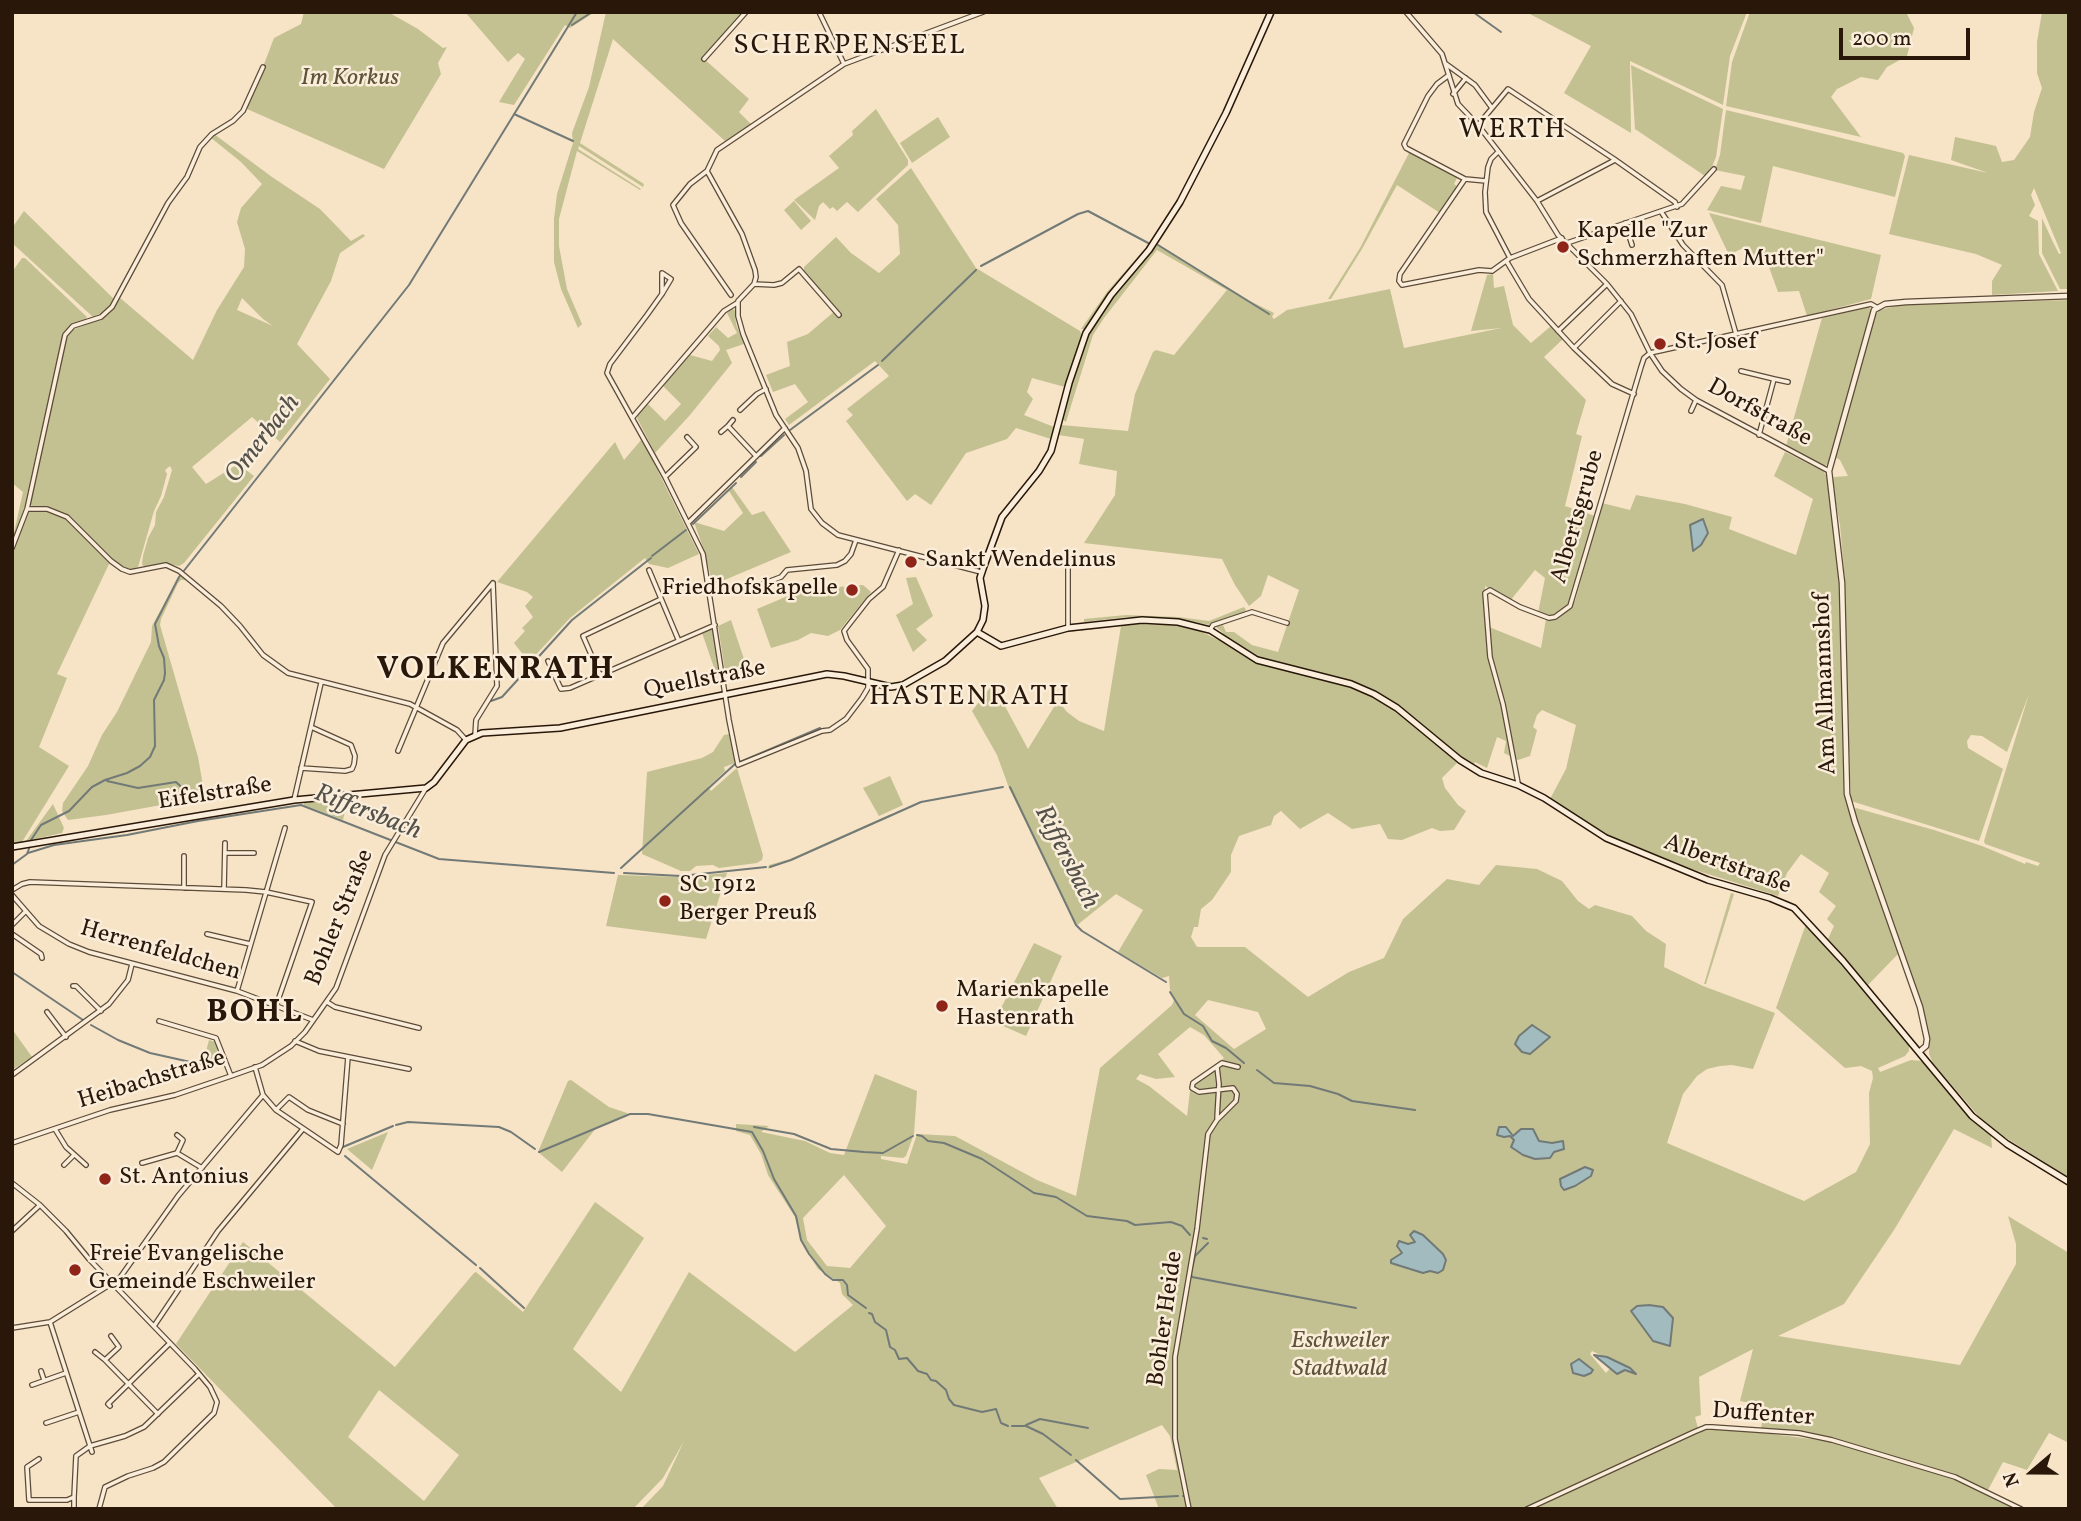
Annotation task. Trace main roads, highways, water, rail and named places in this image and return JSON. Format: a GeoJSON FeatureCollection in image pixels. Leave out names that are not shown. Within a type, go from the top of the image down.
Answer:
{"type":"FeatureCollection","features":[{"type":"Feature","properties":{"kind":"main road"},"geometry":{"type":"LineString","coordinates":[[977,632],[985,614],[981,572],[1002,517],[1051,451],[1086,333],[1111,295],[1149,250],[1180,202],[1226,113],[1271,12]]}},
{"type":"Feature","properties":{"kind":"main road","name":"Albertstraße"},"geometry":{"type":"LineString","coordinates":[[977,632],[1001,646],[1068,628],[1142,620],[1178,622],[1210,630],[1257,660],[1351,684],[1374,694],[1396,708],[1460,760],[1481,773],[1518,785],[1544,798],[1606,838],[1699,876],[1794,908],[1843,961],[1959,1102],[1984,1127],[2069,1182]]}},
{"type":"Feature","properties":{"kind":"main road","name":"Quellstraße"},"geometry":{"type":"LineString","coordinates":[[466,740],[475,735],[513,729],[560,728],[827,674],[891,687],[903,685],[945,661],[977,632]]}},
{"type":"Feature","properties":{"kind":"main road","name":"Bohler Straße"},"geometry":{"type":"LineString","coordinates":[[426,788],[466,740]]}},
{"type":"Feature","properties":{"kind":"main road","name":"Eifelstraße"},"geometry":{"type":"LineString","coordinates":[[12,847],[294,800],[426,788]]}},
{"type":"Feature","properties":{"kind":"water"},"geometry":{"type":"Polygon","coordinates":[[[1703,519],[1708,533],[1701,545],[1693,551],[1690,525],[1703,519]]]}},
{"type":"Feature","properties":{"kind":"water"},"geometry":{"type":"Polygon","coordinates":[[[1532,1025],[1550,1037],[1530,1054],[1522,1052],[1515,1044],[1519,1036],[1532,1025]]]}},
{"type":"Feature","properties":{"kind":"water"},"geometry":{"type":"Polygon","coordinates":[[[1499,1127],[1506,1127],[1513,1136],[1521,1129],[1533,1129],[1539,1141],[1563,1141],[1564,1149],[1554,1152],[1550,1158],[1535,1159],[1523,1155],[1511,1147],[1514,1140],[1510,1136],[1497,1135],[1499,1127]]]}},
{"type":"Feature","properties":{"kind":"water"},"geometry":{"type":"Polygon","coordinates":[[[1585,1167],[1593,1170],[1591,1176],[1564,1190],[1560,1179],[1585,1167]]]}},
{"type":"Feature","properties":{"kind":"water"},"geometry":{"type":"Polygon","coordinates":[[[1414,1231],[1423,1235],[1443,1254],[1446,1260],[1443,1270],[1438,1273],[1423,1273],[1391,1263],[1391,1260],[1402,1253],[1397,1246],[1399,1241],[1408,1244],[1415,1242],[1410,1235],[1414,1231]]]}},
{"type":"Feature","properties":{"kind":"water"},"geometry":{"type":"Polygon","coordinates":[[[1637,1306],[1663,1307],[1673,1318],[1670,1346],[1653,1341],[1631,1311],[1637,1306]]]}},
{"type":"Feature","properties":{"kind":"water"},"geometry":{"type":"Polygon","coordinates":[[[1594,1355],[1607,1357],[1630,1368],[1636,1374],[1625,1370],[1617,1374],[1594,1355]]]}},
{"type":"Feature","properties":{"kind":"water"},"geometry":{"type":"Polygon","coordinates":[[[1579,1359],[1593,1370],[1591,1373],[1584,1376],[1573,1373],[1571,1364],[1579,1359]]]}},
{"type":"Feature","properties":{"kind":"waterway","name":"Omerbach"},"geometry":{"type":"LineString","coordinates":[[31,840],[41,825],[69,811],[92,787],[127,773],[150,757],[155,746],[154,700],[165,673],[155,624],[179,577],[409,285],[577,12]]}},
{"type":"Feature","properties":{"kind":"waterway"},"geometry":{"type":"LineString","coordinates":[[572,25],[592,12]]}},
{"type":"Feature","properties":{"kind":"waterway"},"geometry":{"type":"LineString","coordinates":[[1473,12],[1501,32]]}},
{"type":"Feature","properties":{"kind":"waterway"},"geometry":{"type":"LineString","coordinates":[[514,114],[573,141]]}},
{"type":"Feature","properties":{"kind":"waterway"},"geometry":{"type":"LineString","coordinates":[[981,266],[1088,211],[1150,244]]}},
{"type":"Feature","properties":{"kind":"waterway"},"geometry":{"type":"LineString","coordinates":[[1158,245],[1269,314]]}},
{"type":"Feature","properties":{"kind":"waterway"},"geometry":{"type":"LineString","coordinates":[[882,361],[976,270]]}},
{"type":"Feature","properties":{"kind":"waterway"},"geometry":{"type":"LineString","coordinates":[[790,430],[878,365]]}},
{"type":"Feature","properties":{"kind":"waterway"},"geometry":{"type":"LineString","coordinates":[[761,456],[784,435]]}},
{"type":"Feature","properties":{"kind":"waterway"},"geometry":{"type":"LineString","coordinates":[[741,477],[756,462]]}},
{"type":"Feature","properties":{"kind":"waterway"},"geometry":{"type":"LineString","coordinates":[[693,524],[736,483]]}},
{"type":"Feature","properties":{"kind":"waterway"},"geometry":{"type":"LineString","coordinates":[[652,556],[686,530]]}},
{"type":"Feature","properties":{"kind":"waterway"},"geometry":{"type":"LineString","coordinates":[[491,701],[502,697],[572,620],[651,558]]}},
{"type":"Feature","properties":{"kind":"waterway"},"geometry":{"type":"LineString","coordinates":[[740,762],[820,728]]}},
{"type":"Feature","properties":{"kind":"waterway"},"geometry":{"type":"LineString","coordinates":[[621,868],[735,764]]}},
{"type":"Feature","properties":{"kind":"waterway"},"geometry":{"type":"LineString","coordinates":[[107,781],[138,788],[176,782],[191,796],[200,797]]}},
{"type":"Feature","properties":{"kind":"waterway","name":"Riffersbach"},"geometry":{"type":"LineString","coordinates":[[770,867],[921,802],[1003,787]]}},
{"type":"Feature","properties":{"kind":"waterway","name":"Riffersbach"},"geometry":{"type":"LineString","coordinates":[[1010,787],[1076,925],[1166,982]]}},
{"type":"Feature","properties":{"kind":"waterway","name":"Riffersbach"},"geometry":{"type":"LineString","coordinates":[[28,853],[54,845],[301,805],[439,859],[614,873]]}},
{"type":"Feature","properties":{"kind":"waterway","name":"Omerbach"},"geometry":{"type":"LineString","coordinates":[[12,865],[27,854],[30,846]]}},
{"type":"Feature","properties":{"kind":"waterway","name":"Riffersbach"},"geometry":{"type":"LineString","coordinates":[[624,873],[681,876],[766,867]]}},
{"type":"Feature","properties":{"kind":"waterway"},"geometry":{"type":"LineString","coordinates":[[12,972],[83,1020]]}},
{"type":"Feature","properties":{"kind":"waterway"},"geometry":{"type":"LineString","coordinates":[[1170,992],[1184,1014],[1203,1026],[1212,1041],[1226,1048],[1244,1063]]}},
{"type":"Feature","properties":{"kind":"waterway"},"geometry":{"type":"LineString","coordinates":[[91,1025],[150,1053],[204,1065]]}},
{"type":"Feature","properties":{"kind":"waterway"},"geometry":{"type":"LineString","coordinates":[[1257,1070],[1274,1083],[1310,1086],[1352,1101],[1415,1110]]}},
{"type":"Feature","properties":{"kind":"waterway"},"geometry":{"type":"LineString","coordinates":[[539,1152],[630,1114],[648,1114],[752,1132],[774,1179],[796,1216],[801,1240],[809,1254],[825,1274],[833,1280],[843,1280],[847,1285],[848,1295],[866,1308]]}},
{"type":"Feature","properties":{"kind":"waterway"},"geometry":{"type":"LineString","coordinates":[[396,1125],[408,1122],[499,1127],[535,1149]]}},
{"type":"Feature","properties":{"kind":"waterway"},"geometry":{"type":"LineString","coordinates":[[343,1147],[393,1126]]}},
{"type":"Feature","properties":{"kind":"waterway"},"geometry":{"type":"LineString","coordinates":[[754,1127],[794,1134],[831,1149],[864,1152],[883,1153],[913,1136]]}},
{"type":"Feature","properties":{"kind":"waterway"},"geometry":{"type":"LineString","coordinates":[[917,1135],[982,1159],[1034,1193],[1056,1197],[1087,1216],[1127,1221],[1135,1225],[1171,1222],[1182,1226],[1190,1235]]}},
{"type":"Feature","properties":{"kind":"waterway"},"geometry":{"type":"LineString","coordinates":[[345,1156],[476,1265]]}},
{"type":"Feature","properties":{"kind":"waterway"},"geometry":{"type":"LineString","coordinates":[[1203,1238],[1207,1239]]}},
{"type":"Feature","properties":{"kind":"waterway"},"geometry":{"type":"LineString","coordinates":[[1191,1272],[1195,1256],[1208,1243]]}},
{"type":"Feature","properties":{"kind":"waterway"},"geometry":{"type":"LineString","coordinates":[[480,1268],[524,1308]]}},
{"type":"Feature","properties":{"kind":"waterway"},"geometry":{"type":"LineString","coordinates":[[1191,1274],[1192,1277],[1356,1308]]}},
{"type":"Feature","properties":{"kind":"waterway"},"geometry":{"type":"LineString","coordinates":[[869,1313],[875,1322],[886,1330],[890,1347],[895,1350],[899,1359],[907,1358],[918,1371],[936,1381],[946,1390],[954,1405],[982,1412],[996,1409],[1001,1423],[1008,1426]]}},
{"type":"Feature","properties":{"kind":"waterway"},"geometry":{"type":"LineString","coordinates":[[1026,1425],[1040,1419],[1088,1428]]}},
{"type":"Feature","properties":{"kind":"waterway"},"geometry":{"type":"LineString","coordinates":[[1012,1426],[1026,1426],[1043,1434],[1071,1455]]}},
{"type":"Feature","properties":{"kind":"waterway"},"geometry":{"type":"LineString","coordinates":[[1076,1460],[1120,1499],[1178,1496]]}},
{"type":"Feature","properties":{"kind":"place","name":"Kapelle \"Zur Schmerzhaften Mutter\""},"geometry":{"type":"Point","coordinates":[1563,247]}},
{"type":"Feature","properties":{"kind":"place","name":"St. Josef"},"geometry":{"type":"Point","coordinates":[1660,344]}},
{"type":"Feature","properties":{"kind":"place","name":"Sankt Wendelinus"},"geometry":{"type":"Point","coordinates":[911,562]}},
{"type":"Feature","properties":{"kind":"place","name":"Friedhofskapelle"},"geometry":{"type":"Point","coordinates":[852,590]}},
{"type":"Feature","properties":{"kind":"place","name":"SC 1912 Berger Preuß"},"geometry":{"type":"Point","coordinates":[665,901]}},
{"type":"Feature","properties":{"kind":"place","name":"Marienkapelle Hastenrath"},"geometry":{"type":"Point","coordinates":[942,1006]}},
{"type":"Feature","properties":{"kind":"place","name":"St. Antonius"},"geometry":{"type":"Point","coordinates":[105,1179]}},
{"type":"Feature","properties":{"kind":"place","name":"Freie Evangelische Gemeinde Eschweiler"},"geometry":{"type":"Point","coordinates":[75,1270]}},
{"type":"Feature","properties":{"kind":"district","name":"SCHERPENSEEL"},"geometry":{"type":"Point","coordinates":[850,48]}},
{"type":"Feature","properties":{"kind":"district","name":"WERTH"},"geometry":{"type":"Point","coordinates":[1513,132]}},
{"type":"Feature","properties":{"kind":"district","name":"VOLKENRATH"},"geometry":{"type":"Point","coordinates":[496,672]}},
{"type":"Feature","properties":{"kind":"district","name":"HASTENRATH"},"geometry":{"type":"Point","coordinates":[970,699]}},
{"type":"Feature","properties":{"kind":"district","name":"BOHL"},"geometry":{"type":"Point","coordinates":[255,1015]}},
{"type":"Feature","properties":{"kind":"park label","name":"Im Korkus"},"geometry":{"type":"Point","coordinates":[350,80]}},
{"type":"Feature","properties":{"kind":"park label","name":"Eschweiler Stadtwald"},"geometry":{"type":"Point","coordinates":[1340,1357]}}]}
